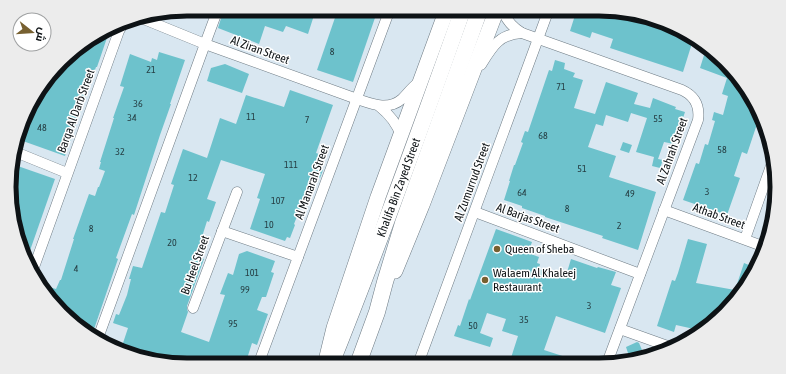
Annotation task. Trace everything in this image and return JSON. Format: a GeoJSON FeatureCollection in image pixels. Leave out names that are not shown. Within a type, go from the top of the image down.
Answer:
{"type":"FeatureCollection","features":[{"type":"Feature","properties":{"kind":"highway","name":"Khalifa Bin Zayed Street"},"geometry":{"type":"LineString","coordinates":[[333,358],[397,192],[460,16]]}},
{"type":"Feature","properties":{"kind":"highway","name":"Khalifa Bin Zayed Street"},"geometry":{"type":"LineString","coordinates":[[360,358],[377,312],[403,223],[477,16]]}},
{"type":"Feature","properties":{"kind":"main road"},"geometry":{"type":"LineString","coordinates":[[326,358],[347,288],[378,197],[443,16]]}},
{"type":"Feature","properties":{"kind":"main road"},"geometry":{"type":"LineString","coordinates":[[377,312],[414,224],[493,16]]}},
{"type":"Feature","properties":{"kind":"street"},"geometry":{"type":"LineString","coordinates":[[99,334],[215,16]]}},
{"type":"Feature","properties":{"kind":"street","name":"Al Manarah Street"},"geometry":{"type":"LineString","coordinates":[[261,358],[387,16]]}},
{"type":"Feature","properties":{"kind":"street","name":"Al Zahrah Street"},"geometry":{"type":"LineString","coordinates":[[505,16],[512,26],[522,33],[682,90],[691,95],[699,109],[698,120],[609,358]]}},
{"type":"Feature","properties":{"kind":"street","name":"Al Zumurrud Street"},"geometry":{"type":"LineString","coordinates":[[420,358],[546,16]]}},
{"type":"Feature","properties":{"kind":"street","name":"Al Ziran Street"},"geometry":{"type":"LineString","coordinates":[[148,21],[205,44],[379,106],[395,123],[401,136]]}},
{"type":"Feature","properties":{"kind":"street","name":"Barqa Al Darb Street"},"geometry":{"type":"LineString","coordinates":[[35,265],[120,30]]}},
{"type":"Feature","properties":{"kind":"street"},"geometry":{"type":"LineString","coordinates":[[469,82],[499,40],[510,34],[522,33]]}},
{"type":"Feature","properties":{"kind":"street"},"geometry":{"type":"LineString","coordinates":[[379,106],[396,103],[420,81]]}},
{"type":"Feature","properties":{"kind":"street","name":"Barqa Al Darb Street"},"geometry":{"type":"LineString","coordinates":[[19,154],[67,173]]}},
{"type":"Feature","properties":{"kind":"street"},"geometry":{"type":"LineString","coordinates":[[744,239],[769,169]]}},
{"type":"Feature","properties":{"kind":"street","name":"Bu Heel Street"},"geometry":{"type":"LineString","coordinates":[[193,308],[237,192]]}},
{"type":"Feature","properties":{"kind":"street","name":"Athab Street"},"geometry":{"type":"LineString","coordinates":[[664,210],[760,245]]}},
{"type":"Feature","properties":{"kind":"street","name":"Al Barjas Street"},"geometry":{"type":"LineString","coordinates":[[475,212],[640,274]]}},
{"type":"Feature","properties":{"kind":"street","name":"Bu Heel Street"},"geometry":{"type":"LineString","coordinates":[[222,231],[298,257]]}},
{"type":"Feature","properties":{"kind":"street"},"geometry":{"type":"LineString","coordinates":[[620,329],[664,345]]}},
{"type":"Feature","properties":{"kind":"building"},"geometry":{"type":"Polygon","coordinates":[[[222,16],[314,16],[308,34],[286,26],[283,32],[265,26],[259,44],[218,28],[222,16]]]}},
{"type":"Feature","properties":{"kind":"building"},"geometry":{"type":"Polygon","coordinates":[[[336,16],[376,16],[353,82],[317,70],[336,16]]]}},
{"type":"Feature","properties":{"kind":"building"},"geometry":{"type":"Polygon","coordinates":[[[575,16],[621,17],[654,25],[675,34],[692,44],[683,72],[610,48],[613,39],[592,32],[590,38],[570,31],[575,16]]]}},
{"type":"Feature","properties":{"kind":"building"},"geometry":{"type":"Polygon","coordinates":[[[108,36],[96,67],[65,156],[23,141],[25,132],[39,101],[58,74],[83,51],[108,36]]]}},
{"type":"Feature","properties":{"kind":"building"},"geometry":{"type":"Polygon","coordinates":[[[159,52],[185,60],[134,215],[132,214],[116,258],[118,259],[94,330],[74,316],[58,300],[48,287],[56,289],[61,280],[73,239],[89,194],[95,196],[105,171],[99,169],[100,162],[124,87],[120,86],[130,54],[151,62],[152,58],[157,60],[159,52]]]}},
{"type":"Feature","properties":{"kind":"building"},"geometry":{"type":"Polygon","coordinates":[[[705,52],[728,74],[735,83],[752,111],[759,128],[756,127],[747,154],[742,152],[734,176],[740,178],[727,215],[683,200],[696,163],[699,164],[705,144],[708,145],[715,121],[712,120],[714,112],[723,115],[728,96],[722,94],[727,78],[700,68],[705,52]]]}},
{"type":"Feature","properties":{"kind":"building"},"geometry":{"type":"Polygon","coordinates":[[[555,60],[565,63],[564,69],[575,73],[573,77],[583,80],[574,108],[595,114],[606,82],[638,93],[634,104],[650,108],[653,98],[676,107],[675,109],[685,112],[678,137],[676,136],[674,144],[664,142],[658,159],[663,160],[660,168],[652,166],[654,157],[636,152],[647,118],[631,113],[628,122],[606,115],[603,126],[596,124],[588,147],[616,156],[609,177],[656,192],[638,250],[602,238],[603,236],[545,217],[522,208],[522,206],[504,200],[514,165],[523,143],[521,142],[525,131],[528,132],[549,70],[552,71],[555,60]]]}},
{"type":"Feature","properties":{"kind":"building"},"geometry":{"type":"Polygon","coordinates":[[[225,64],[249,74],[242,93],[207,81],[211,68],[225,64]]]}},
{"type":"Feature","properties":{"kind":"building"},"geometry":{"type":"Polygon","coordinates":[[[290,90],[333,105],[316,153],[322,155],[318,168],[323,170],[320,178],[314,176],[309,192],[307,191],[294,224],[295,225],[290,238],[287,237],[285,241],[250,229],[260,199],[257,198],[265,174],[221,160],[207,199],[216,202],[209,222],[207,221],[196,256],[204,259],[187,306],[188,312],[181,332],[209,342],[225,295],[220,294],[228,273],[233,275],[239,254],[247,251],[275,261],[271,272],[274,273],[266,297],[262,297],[257,310],[268,314],[257,345],[252,343],[247,358],[165,357],[122,345],[128,328],[113,323],[116,314],[119,315],[127,295],[131,279],[129,279],[133,266],[142,268],[161,212],[165,213],[174,185],[171,184],[183,149],[207,158],[220,118],[236,124],[246,95],[284,107],[290,90]]]}},
{"type":"Feature","properties":{"kind":"building"},"geometry":{"type":"Polygon","coordinates":[[[623,142],[632,145],[629,153],[620,150],[623,142]]]}},
{"type":"Feature","properties":{"kind":"building"},"geometry":{"type":"Polygon","coordinates":[[[17,166],[55,179],[29,253],[25,242],[17,209],[17,166]]]}},
{"type":"Feature","properties":{"kind":"building"},"geometry":{"type":"Polygon","coordinates":[[[496,229],[532,242],[528,253],[539,257],[537,263],[540,264],[539,269],[549,272],[549,274],[565,279],[571,259],[597,268],[616,272],[611,285],[621,288],[605,333],[556,316],[544,350],[569,358],[511,358],[518,336],[502,331],[506,319],[487,313],[480,333],[493,338],[490,347],[454,336],[458,325],[460,326],[469,299],[470,300],[496,229]]]}},
{"type":"Feature","properties":{"kind":"building"},"geometry":{"type":"Polygon","coordinates":[[[688,239],[707,244],[696,283],[735,290],[744,263],[750,266],[735,291],[712,316],[694,329],[676,325],[674,332],[657,326],[672,280],[675,281],[688,239]]]}},
{"type":"Feature","properties":{"kind":"building"},"geometry":{"type":"Polygon","coordinates":[[[637,342],[642,350],[629,356],[626,347],[637,342]]]}},
{"type":"Feature","properties":{"kind":"place","name":"Queen of Sheba"},"geometry":{"type":"Point","coordinates":[497,249]}},
{"type":"Feature","properties":{"kind":"place","name":"Walaem Al Khaleej Restaurant"},"geometry":{"type":"Point","coordinates":[485,280]}}]}
